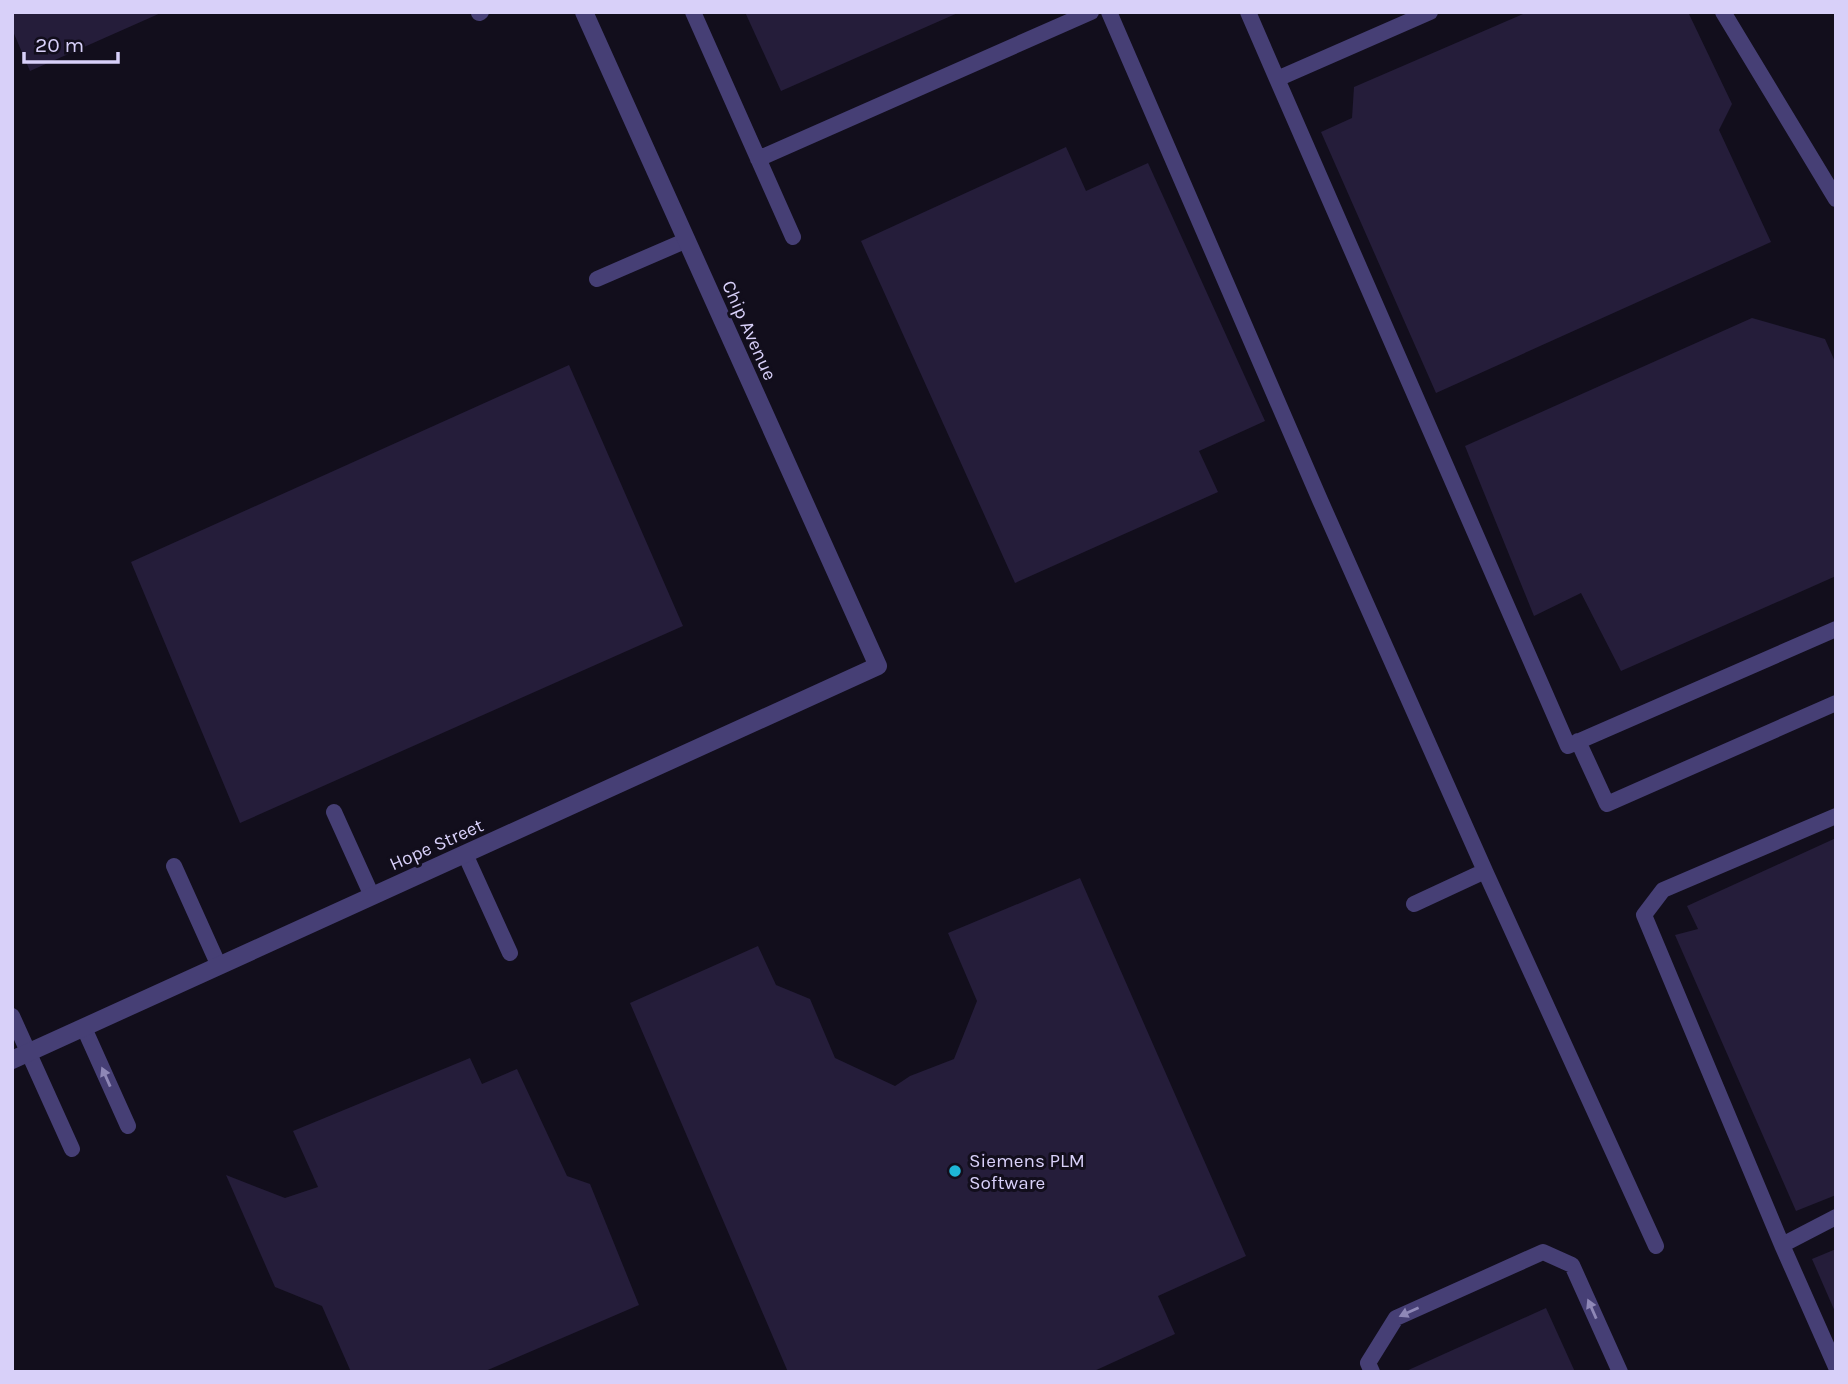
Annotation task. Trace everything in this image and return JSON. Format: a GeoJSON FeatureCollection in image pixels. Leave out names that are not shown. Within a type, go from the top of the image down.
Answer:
{"type":"FeatureCollection","features":[{"type":"Feature","properties":{"kind":"street","name":"Chip Avenue"},"geometry":{"type":"LineString","coordinates":[[584,12],[878,666]]}},
{"type":"Feature","properties":{"kind":"street","name":"Hope Street"},"geometry":{"type":"LineString","coordinates":[[21,1056],[878,666]]}},
{"type":"Feature","properties":{"kind":"lane"},"geometry":{"type":"LineString","coordinates":[[693,12],[793,237]]}},
{"type":"Feature","properties":{"kind":"lane"},"geometry":{"type":"LineString","coordinates":[[758,159],[1091,12]]}},
{"type":"Feature","properties":{"kind":"lane"},"geometry":{"type":"LineString","coordinates":[[1109,12],[1320,500],[1656,1246]]}},
{"type":"Feature","properties":{"kind":"lane"},"geometry":{"type":"LineString","coordinates":[[1248,12],[1569,746],[1836,629]]}},
{"type":"Feature","properties":{"kind":"lane"},"geometry":{"type":"LineString","coordinates":[[1277,79],[1430,12]]}},
{"type":"Feature","properties":{"kind":"lane"},"geometry":{"type":"LineString","coordinates":[[1723,12],[1836,199]]}},
{"type":"Feature","properties":{"kind":"lane"},"geometry":{"type":"LineString","coordinates":[[597,279],[687,240]]}},
{"type":"Feature","properties":{"kind":"lane"},"geometry":{"type":"LineString","coordinates":[[1578,741],[1606,804],[1836,703]]}},
{"type":"Feature","properties":{"kind":"lane"},"geometry":{"type":"LineString","coordinates":[[334,812],[372,896]]}},
{"type":"Feature","properties":{"kind":"lane"},"geometry":{"type":"LineString","coordinates":[[1836,816],[1663,890],[1644,915],[1836,1367]]}},
{"type":"Feature","properties":{"kind":"lane"},"geometry":{"type":"LineString","coordinates":[[465,854],[509,953]]}},
{"type":"Feature","properties":{"kind":"lane"},"geometry":{"type":"LineString","coordinates":[[174,866],[219,966]]}},
{"type":"Feature","properties":{"kind":"lane"},"geometry":{"type":"LineString","coordinates":[[1414,904],[1485,871]]}},
{"type":"Feature","properties":{"kind":"lane"},"geometry":{"type":"LineString","coordinates":[[12,1016],[21,1056],[72,1149]]}},
{"type":"Feature","properties":{"kind":"lane"},"geometry":{"type":"LineString","coordinates":[[83,1028],[128,1126]]}},
{"type":"Feature","properties":{"kind":"lane"},"geometry":{"type":"LineString","coordinates":[[1782,1245],[1836,1217]]}},
{"type":"Feature","properties":{"kind":"lane"},"geometry":{"type":"LineString","coordinates":[[1372,1372],[1368,1363],[1396,1318],[1543,1252],[1572,1265],[1620,1372]]}},
{"type":"Feature","properties":{"kind":"building"},"geometry":{"type":"Polygon","coordinates":[[[12,12],[163,12],[30,71],[12,29],[12,12]]]}},
{"type":"Feature","properties":{"kind":"building"},"geometry":{"type":"Polygon","coordinates":[[[745,12],[960,12],[781,91],[745,12]]]}},
{"type":"Feature","properties":{"kind":"building"},"geometry":{"type":"Polygon","coordinates":[[[1528,12],[1688,12],[1732,104],[1719,130],[1771,242],[1436,393],[1321,132],[1352,118],[1354,87],[1528,12]]]}},
{"type":"Feature","properties":{"kind":"building"},"geometry":{"type":"Polygon","coordinates":[[[1066,147],[1086,191],[1148,163],[1265,421],[1199,451],[1218,492],[1015,583],[861,241],[1066,147]]]}},
{"type":"Feature","properties":{"kind":"building"},"geometry":{"type":"Polygon","coordinates":[[[1752,318],[1825,339],[1836,364],[1836,576],[1621,671],[1581,593],[1534,616],[1465,446],[1752,318]]]}},
{"type":"Feature","properties":{"kind":"building"},"geometry":{"type":"Polygon","coordinates":[[[569,365],[683,626],[240,823],[131,562],[569,365]]]}},
{"type":"Feature","properties":{"kind":"building"},"geometry":{"type":"Polygon","coordinates":[[[1836,838],[1836,1195],[1796,1211],[1675,935],[1698,929],[1687,906],[1836,838]]]}},
{"type":"Feature","properties":{"kind":"building","name":"Siemens PLM Software"},"geometry":{"type":"Polygon","coordinates":[[[1080,878],[1246,1256],[1158,1296],[1175,1334],[1092,1372],[788,1372],[630,1003],[758,946],[776,985],[810,999],[835,1058],[895,1086],[910,1076],[954,1059],[977,1001],[948,933],[1080,878]]]}},
{"type":"Feature","properties":{"kind":"building"},"geometry":{"type":"Polygon","coordinates":[[[470,1058],[482,1084],[517,1069],[567,1176],[590,1184],[639,1305],[483,1372],[351,1372],[322,1306],[275,1287],[226,1175],[285,1198],[318,1187],[293,1131],[470,1058]]]}},
{"type":"Feature","properties":{"kind":"building"},"geometry":{"type":"Polygon","coordinates":[[[1836,1249],[1836,1314],[1812,1259],[1836,1249]]]}},
{"type":"Feature","properties":{"kind":"building"},"geometry":{"type":"Polygon","coordinates":[[[1546,1308],[1575,1372],[1404,1372],[1546,1308]]]}},
{"type":"Feature","properties":{"kind":"place","name":"Siemens PLM Software"},"geometry":{"type":"Point","coordinates":[955,1171]}}]}
